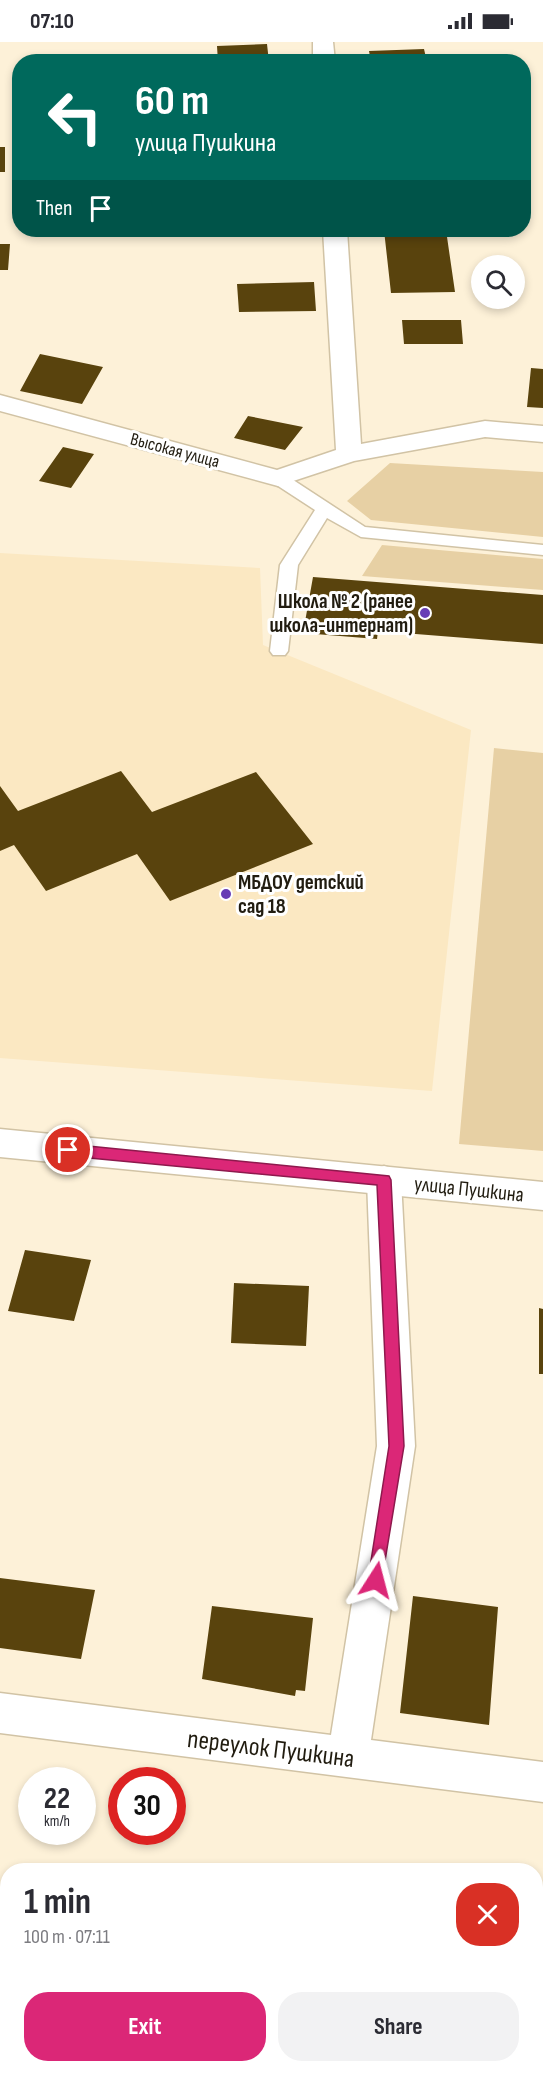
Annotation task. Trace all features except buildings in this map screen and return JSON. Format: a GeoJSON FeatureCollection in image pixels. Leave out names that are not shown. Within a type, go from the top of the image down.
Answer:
{"type":"FeatureCollection","features":[{"type":"Feature","properties":{"kind":"street"},"geometry":{"type":"LineString","coordinates":[[335,237],[349,454]]}},
{"type":"Feature","properties":{"kind":"street","name":"Высокая улица"},"geometry":{"type":"LineString","coordinates":[[0,403],[278,478]]}},
{"type":"Feature","properties":{"kind":"street"},"geometry":{"type":"LineString","coordinates":[[278,478],[349,454],[485,429],[543,434]]}},
{"type":"Feature","properties":{"kind":"street","name":"улица Пушкина"},"geometry":{"type":"LineString","coordinates":[[0,1143],[543,1196]]}},
{"type":"Feature","properties":{"kind":"street"},"geometry":{"type":"LineString","coordinates":[[348,1758],[396,1446],[384,1180]]}},
{"type":"Feature","properties":{"kind":"street","name":"переулок Пушкина"},"geometry":{"type":"LineString","coordinates":[[0,1713],[543,1782]]}},
{"type":"Feature","properties":{"kind":"lane"},"geometry":{"type":"LineString","coordinates":[[278,478],[361,532],[543,550]]}},
{"type":"Feature","properties":{"kind":"lane"},"geometry":{"type":"LineString","coordinates":[[279,651],[289,565],[325,508]]}},
{"type":"Feature","properties":{"kind":"shaded area"},"geometry":{"type":"Polygon","coordinates":[[[390,463],[543,472],[543,537],[371,520],[347,501],[390,463]]]}},
{"type":"Feature","properties":{"kind":"shaded area"},"geometry":{"type":"Polygon","coordinates":[[[382,545],[543,559],[543,590],[362,576],[382,545]]]}},
{"type":"Feature","properties":{"kind":"shaded area","name":"МБДОУ детский сад 18"},"geometry":{"type":"Polygon","coordinates":[[[0,553],[260,568],[263,645],[471,730],[432,1091],[0,1058],[0,553]]]}},
{"type":"Feature","properties":{"kind":"shaded area"},"geometry":{"type":"Polygon","coordinates":[[[494,748],[543,753],[543,1151],[459,1144],[494,748]]]}},
{"type":"Feature","properties":{"kind":"place","name":"Школа № 2 (ранее школа-интернат)"},"geometry":{"type":"Point","coordinates":[425,613]}},
{"type":"Feature","properties":{"kind":"place","name":"МБДОУ детский сад 18"},"geometry":{"type":"Point","coordinates":[226,894]}},
{"type":"Feature","properties":{"kind":"route"},"geometry":{"type":"LineString","coordinates":[[68,1150],[384,1180],[396,1446],[376,1580]]}}]}
